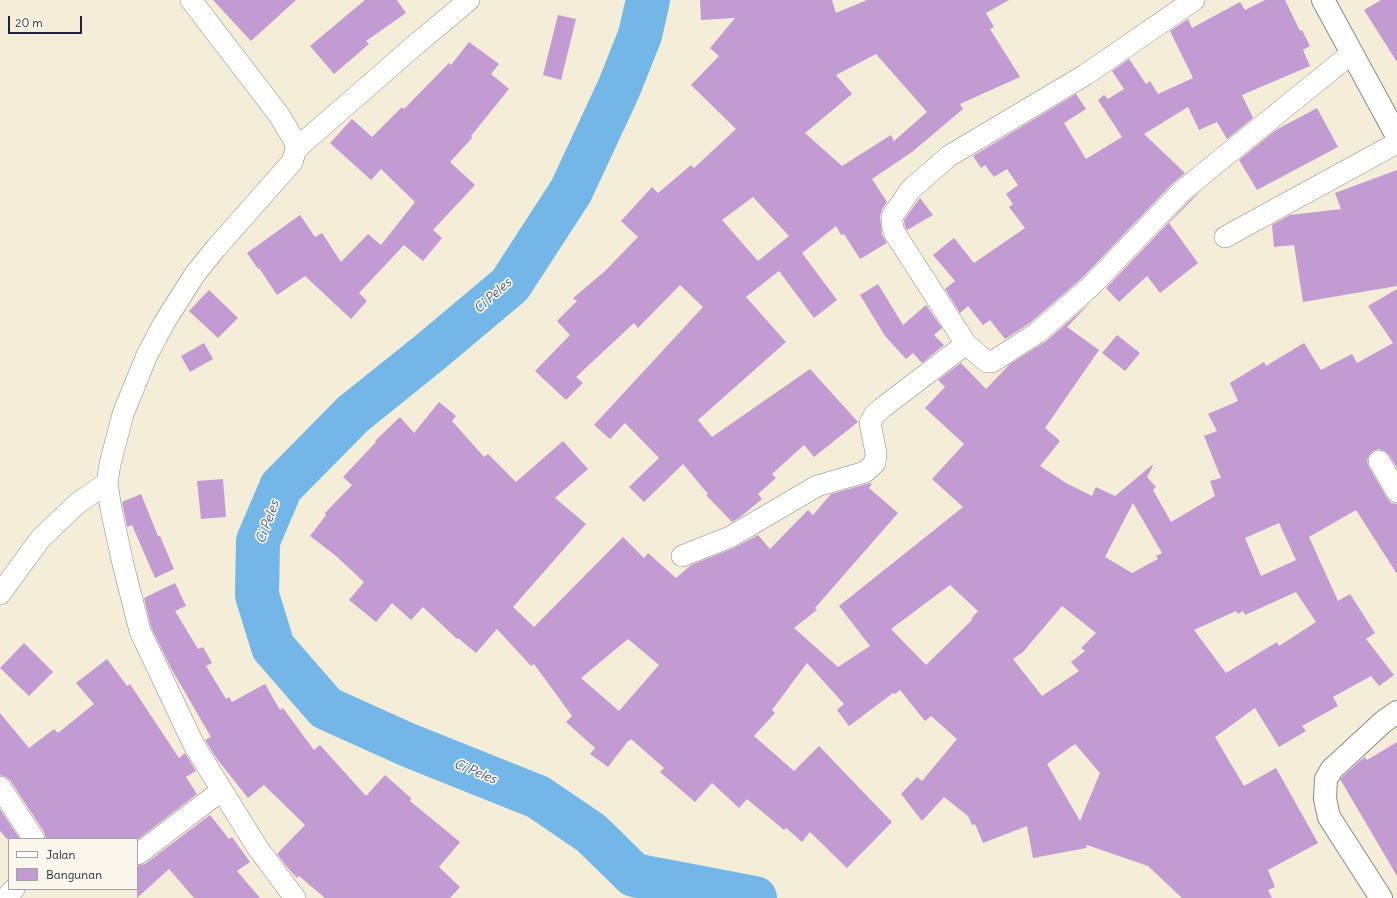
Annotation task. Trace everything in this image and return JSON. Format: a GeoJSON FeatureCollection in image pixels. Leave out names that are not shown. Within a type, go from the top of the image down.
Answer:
{"type":"FeatureCollection","features":[{"type":"Feature","properties":{"kind":"street"},"geometry":{"type":"LineString","coordinates":[[192,0],[279,115],[294,140],[296,149],[292,162],[195,274],[164,323],[147,355],[123,414],[110,464],[107,483],[123,564],[140,632],[194,745],[221,791],[257,847],[294,898]]}},
{"type":"Feature","properties":{"kind":"street"},"geometry":{"type":"LineString","coordinates":[[296,149],[469,0]]}},
{"type":"Feature","properties":{"kind":"street"},"geometry":{"type":"LineString","coordinates":[[1194,0],[1085,75],[949,156],[910,190],[892,216],[894,232],[966,344],[987,362],[992,362],[1037,333],[1090,286],[1182,191],[1352,53]]}},
{"type":"Feature","properties":{"kind":"street"},"geometry":{"type":"LineString","coordinates":[[1323,0],[1397,136]]}},
{"type":"Feature","properties":{"kind":"street"},"geometry":{"type":"LineString","coordinates":[[1225,237],[1397,143]]}},
{"type":"Feature","properties":{"kind":"street"},"geometry":{"type":"LineString","coordinates":[[682,556],[730,537],[817,486],[865,472],[875,463],[876,458],[870,423],[875,414],[966,344]]}},
{"type":"Feature","properties":{"kind":"street"},"geometry":{"type":"LineString","coordinates":[[1379,461],[1397,492]]}},
{"type":"Feature","properties":{"kind":"street"},"geometry":{"type":"LineString","coordinates":[[0,594],[41,538],[78,503],[107,483]]}},
{"type":"Feature","properties":{"kind":"street"},"geometry":{"type":"LineString","coordinates":[[1381,898],[1329,817],[1325,799],[1326,779],[1332,769],[1383,722],[1397,712]]}},
{"type":"Feature","properties":{"kind":"street"},"geometry":{"type":"LineString","coordinates":[[0,787],[33,838]]}},
{"type":"Feature","properties":{"kind":"street"},"geometry":{"type":"LineString","coordinates":[[138,854],[221,791]]}},
{"type":"Feature","properties":{"kind":"street"},"geometry":{"type":"LineString","coordinates":[[6,898],[13,890]]}},
{"type":"Feature","properties":{"kind":"building"},"geometry":{"type":"Polygon","coordinates":[[[213,0],[296,0],[251,41],[213,0]]]}},
{"type":"Feature","properties":{"kind":"building"},"geometry":{"type":"Polygon","coordinates":[[[365,0],[397,0],[406,13],[366,41],[369,44],[334,74],[310,46],[365,0]]]}},
{"type":"Feature","properties":{"kind":"building"},"geometry":{"type":"Polygon","coordinates":[[[700,0],[832,0],[836,13],[867,0],[1009,0],[986,13],[994,27],[990,29],[1020,77],[960,104],[963,109],[912,152],[872,179],[887,202],[882,209],[880,216],[882,235],[887,243],[860,259],[844,234],[841,235],[836,226],[802,253],[837,300],[814,318],[779,271],[746,297],[786,342],[698,420],[712,437],[810,369],[858,422],[814,457],[804,445],[772,474],[776,478],[758,494],[762,499],[732,522],[706,495],[708,494],[683,464],[644,502],[629,487],[659,458],[625,423],[610,439],[594,425],[703,307],[680,285],[638,328],[634,323],[576,377],[583,383],[566,400],[535,371],[570,335],[557,321],[577,301],[573,298],[605,271],[638,237],[621,221],[652,187],[658,193],[691,165],[694,168],[736,129],[691,85],[719,56],[710,48],[735,18],[701,20],[700,0]],[[876,54],[836,75],[852,94],[805,133],[842,166],[891,135],[894,141],[927,112],[876,54]],[[753,197],[722,220],[758,261],[789,236],[753,197]]]}},
{"type":"Feature","properties":{"kind":"building"},"geometry":{"type":"Polygon","coordinates":[[[1265,0],[1285,0],[1300,31],[1302,30],[1310,46],[1303,50],[1310,66],[1242,95],[1253,118],[1227,139],[1217,122],[1199,130],[1188,107],[1144,134],[1185,173],[1173,183],[1082,278],[1030,323],[1005,339],[990,320],[983,325],[968,306],[960,313],[945,289],[955,281],[933,255],[954,238],[974,263],[1025,228],[1009,207],[1013,204],[1006,194],[1018,185],[1007,169],[994,177],[985,165],[981,168],[973,156],[1076,94],[1086,109],[1064,123],[1086,159],[1122,137],[1098,100],[1104,95],[1108,99],[1124,89],[1112,71],[1129,59],[1146,84],[1150,81],[1158,94],[1193,78],[1170,31],[1188,19],[1192,28],[1240,2],[1245,10],[1265,0]]]}},
{"type":"Feature","properties":{"kind":"building"},"geometry":{"type":"Polygon","coordinates":[[[1381,0],[1397,0],[1397,62],[1364,10],[1381,0]]]}},
{"type":"Feature","properties":{"kind":"building"},"geometry":{"type":"Polygon","coordinates":[[[558,15],[576,19],[561,80],[543,75],[558,15]]]}},
{"type":"Feature","properties":{"kind":"building"},"geometry":{"type":"Polygon","coordinates":[[[469,42],[499,64],[491,74],[509,89],[471,136],[472,138],[450,162],[475,185],[433,230],[442,238],[423,261],[404,245],[359,293],[367,301],[351,319],[305,276],[277,295],[247,253],[300,215],[315,237],[322,233],[341,262],[368,234],[381,245],[415,202],[381,169],[371,180],[330,143],[352,119],[372,137],[402,107],[404,109],[449,63],[451,65],[469,42]]]}},
{"type":"Feature","properties":{"kind":"building"},"geometry":{"type":"Polygon","coordinates":[[[1317,108],[1338,147],[1257,190],[1239,160],[1276,130],[1317,108]]]}},
{"type":"Feature","properties":{"kind":"building"},"geometry":{"type":"Polygon","coordinates":[[[1397,170],[1397,286],[1303,302],[1294,245],[1274,247],[1272,225],[1290,215],[1341,209],[1335,193],[1397,170]]]}},
{"type":"Feature","properties":{"kind":"building"},"geometry":{"type":"Polygon","coordinates":[[[1201,191],[1169,223],[1198,263],[1160,293],[1147,276],[1119,302],[1106,288],[1190,200],[1201,191]]]}},
{"type":"Feature","properties":{"kind":"building"},"geometry":{"type":"Polygon","coordinates":[[[920,198],[933,215],[907,230],[904,220],[920,198]]]}},
{"type":"Feature","properties":{"kind":"building"},"geometry":{"type":"Polygon","coordinates":[[[878,284],[903,325],[926,305],[942,328],[934,335],[944,345],[922,363],[913,353],[906,359],[885,336],[860,295],[878,284]]]}},
{"type":"Feature","properties":{"kind":"building"},"geometry":{"type":"Polygon","coordinates":[[[1397,289],[1397,468],[1389,455],[1385,451],[1379,449],[1373,451],[1369,455],[1367,461],[1387,498],[1391,503],[1397,504],[1397,574],[1356,510],[1309,537],[1338,601],[1350,594],[1375,633],[1366,639],[1394,675],[1379,686],[1371,676],[1333,697],[1338,706],[1302,726],[1306,731],[1279,747],[1255,708],[1215,737],[1244,786],[1276,768],[1318,843],[1268,870],[1275,887],[1268,890],[1272,898],[1182,898],[1148,866],[1087,845],[1086,848],[1033,858],[1027,826],[983,843],[975,824],[972,825],[968,816],[944,797],[922,821],[901,794],[917,777],[922,781],[957,739],[931,716],[925,721],[900,690],[895,694],[893,693],[849,726],[837,710],[844,704],[807,663],[772,710],[775,713],[754,736],[794,771],[819,746],[892,822],[847,868],[810,832],[802,842],[786,828],[784,830],[747,799],[739,808],[712,783],[695,802],[660,772],[664,768],[631,739],[608,767],[590,754],[595,748],[566,722],[572,716],[534,664],[531,666],[497,629],[476,653],[458,638],[457,639],[423,607],[411,620],[392,603],[376,622],[349,600],[364,582],[336,556],[310,536],[326,515],[325,513],[352,485],[343,477],[376,442],[375,441],[400,417],[414,433],[439,402],[456,416],[452,421],[484,457],[488,454],[516,482],[563,441],[588,469],[555,498],[586,524],[513,607],[534,627],[623,537],[644,558],[648,553],[676,578],[691,565],[734,548],[758,535],[770,549],[808,510],[813,515],[831,494],[870,483],[872,484],[869,488],[898,513],[815,608],[817,610],[794,628],[838,667],[870,646],[839,606],[963,507],[932,479],[964,444],[925,408],[945,387],[938,380],[961,363],[986,389],[1010,364],[1045,342],[1090,303],[1067,327],[1099,350],[1045,428],[1060,441],[1040,466],[1066,483],[1092,496],[1096,487],[1115,496],[1152,465],[1153,466],[1147,477],[1156,487],[1153,490],[1171,522],[1215,496],[1210,481],[1221,478],[1204,436],[1217,431],[1208,414],[1238,401],[1230,383],[1264,362],[1266,366],[1304,343],[1321,370],[1352,354],[1357,363],[1393,343],[1368,306],[1397,289]],[[1133,503],[1105,557],[1132,573],[1158,559],[1156,556],[1162,553],[1133,503]],[[1279,523],[1245,538],[1261,576],[1296,560],[1279,523]],[[950,585],[891,629],[926,665],[972,620],[971,619],[978,611],[950,585]],[[1296,592],[1245,615],[1243,611],[1238,614],[1236,611],[1194,630],[1226,673],[1277,642],[1279,646],[1316,622],[1296,592]],[[1062,606],[1023,652],[1013,659],[1042,696],[1079,671],[1071,662],[1085,651],[1081,648],[1096,633],[1062,606]],[[628,639],[581,678],[619,711],[659,665],[628,639]],[[1075,744],[1047,764],[1080,821],[1100,773],[1075,744]]]}},
{"type":"Feature","properties":{"kind":"building"},"geometry":{"type":"Polygon","coordinates":[[[209,290],[238,318],[218,338],[189,311],[209,290]]]}},
{"type":"Feature","properties":{"kind":"building"},"geometry":{"type":"Polygon","coordinates":[[[1117,335],[1140,353],[1125,371],[1102,353],[1117,335]]]}},
{"type":"Feature","properties":{"kind":"building"},"geometry":{"type":"Polygon","coordinates":[[[204,343],[213,359],[190,372],[181,356],[204,343]]]}},
{"type":"Feature","properties":{"kind":"building"},"geometry":{"type":"Polygon","coordinates":[[[223,479],[226,517],[201,519],[197,481],[223,479]]]}},
{"type":"Feature","properties":{"kind":"building"},"geometry":{"type":"Polygon","coordinates":[[[141,494],[158,536],[160,536],[174,569],[155,578],[132,525],[127,527],[122,502],[141,494]]]}},
{"type":"Feature","properties":{"kind":"building"},"geometry":{"type":"Polygon","coordinates":[[[175,583],[186,606],[175,611],[198,649],[203,647],[212,663],[206,666],[226,699],[229,697],[232,702],[265,684],[280,710],[283,708],[314,750],[320,745],[366,796],[385,775],[411,798],[410,801],[460,842],[439,867],[460,887],[450,898],[325,898],[299,876],[297,878],[288,868],[277,854],[305,825],[264,785],[248,798],[217,759],[205,740],[211,737],[172,670],[151,627],[144,598],[175,583]]]}},
{"type":"Feature","properties":{"kind":"building"},"geometry":{"type":"Polygon","coordinates":[[[24,643],[53,672],[29,696],[0,668],[24,643]]]}},
{"type":"Feature","properties":{"kind":"building"},"geometry":{"type":"Polygon","coordinates":[[[107,659],[127,686],[130,684],[179,758],[185,753],[196,771],[186,777],[197,794],[138,839],[138,838],[46,838],[44,832],[10,780],[0,775],[0,713],[29,748],[54,729],[58,733],[94,704],[76,683],[107,659]]]}},
{"type":"Feature","properties":{"kind":"building"},"geometry":{"type":"Polygon","coordinates":[[[1397,742],[1397,876],[1340,779],[1365,757],[1367,760],[1397,742]]]}},
{"type":"Feature","properties":{"kind":"building"},"geometry":{"type":"Polygon","coordinates":[[[0,809],[19,838],[7,839],[0,831],[0,809]]]}},
{"type":"Feature","properties":{"kind":"building"},"geometry":{"type":"Polygon","coordinates":[[[210,815],[229,839],[232,837],[250,862],[237,871],[260,898],[194,898],[169,869],[137,898],[138,866],[145,864],[210,815]]]}},
{"type":"Feature","properties":{"kind":"waterway","name":"Ci Peles"},"geometry":{"type":"LineString","coordinates":[[648,0],[640,35],[619,88],[571,191],[510,285],[353,414],[281,487],[258,541],[257,595],[273,647],[326,708],[408,745],[538,797],[591,833],[634,875],[755,898]]}}]}
